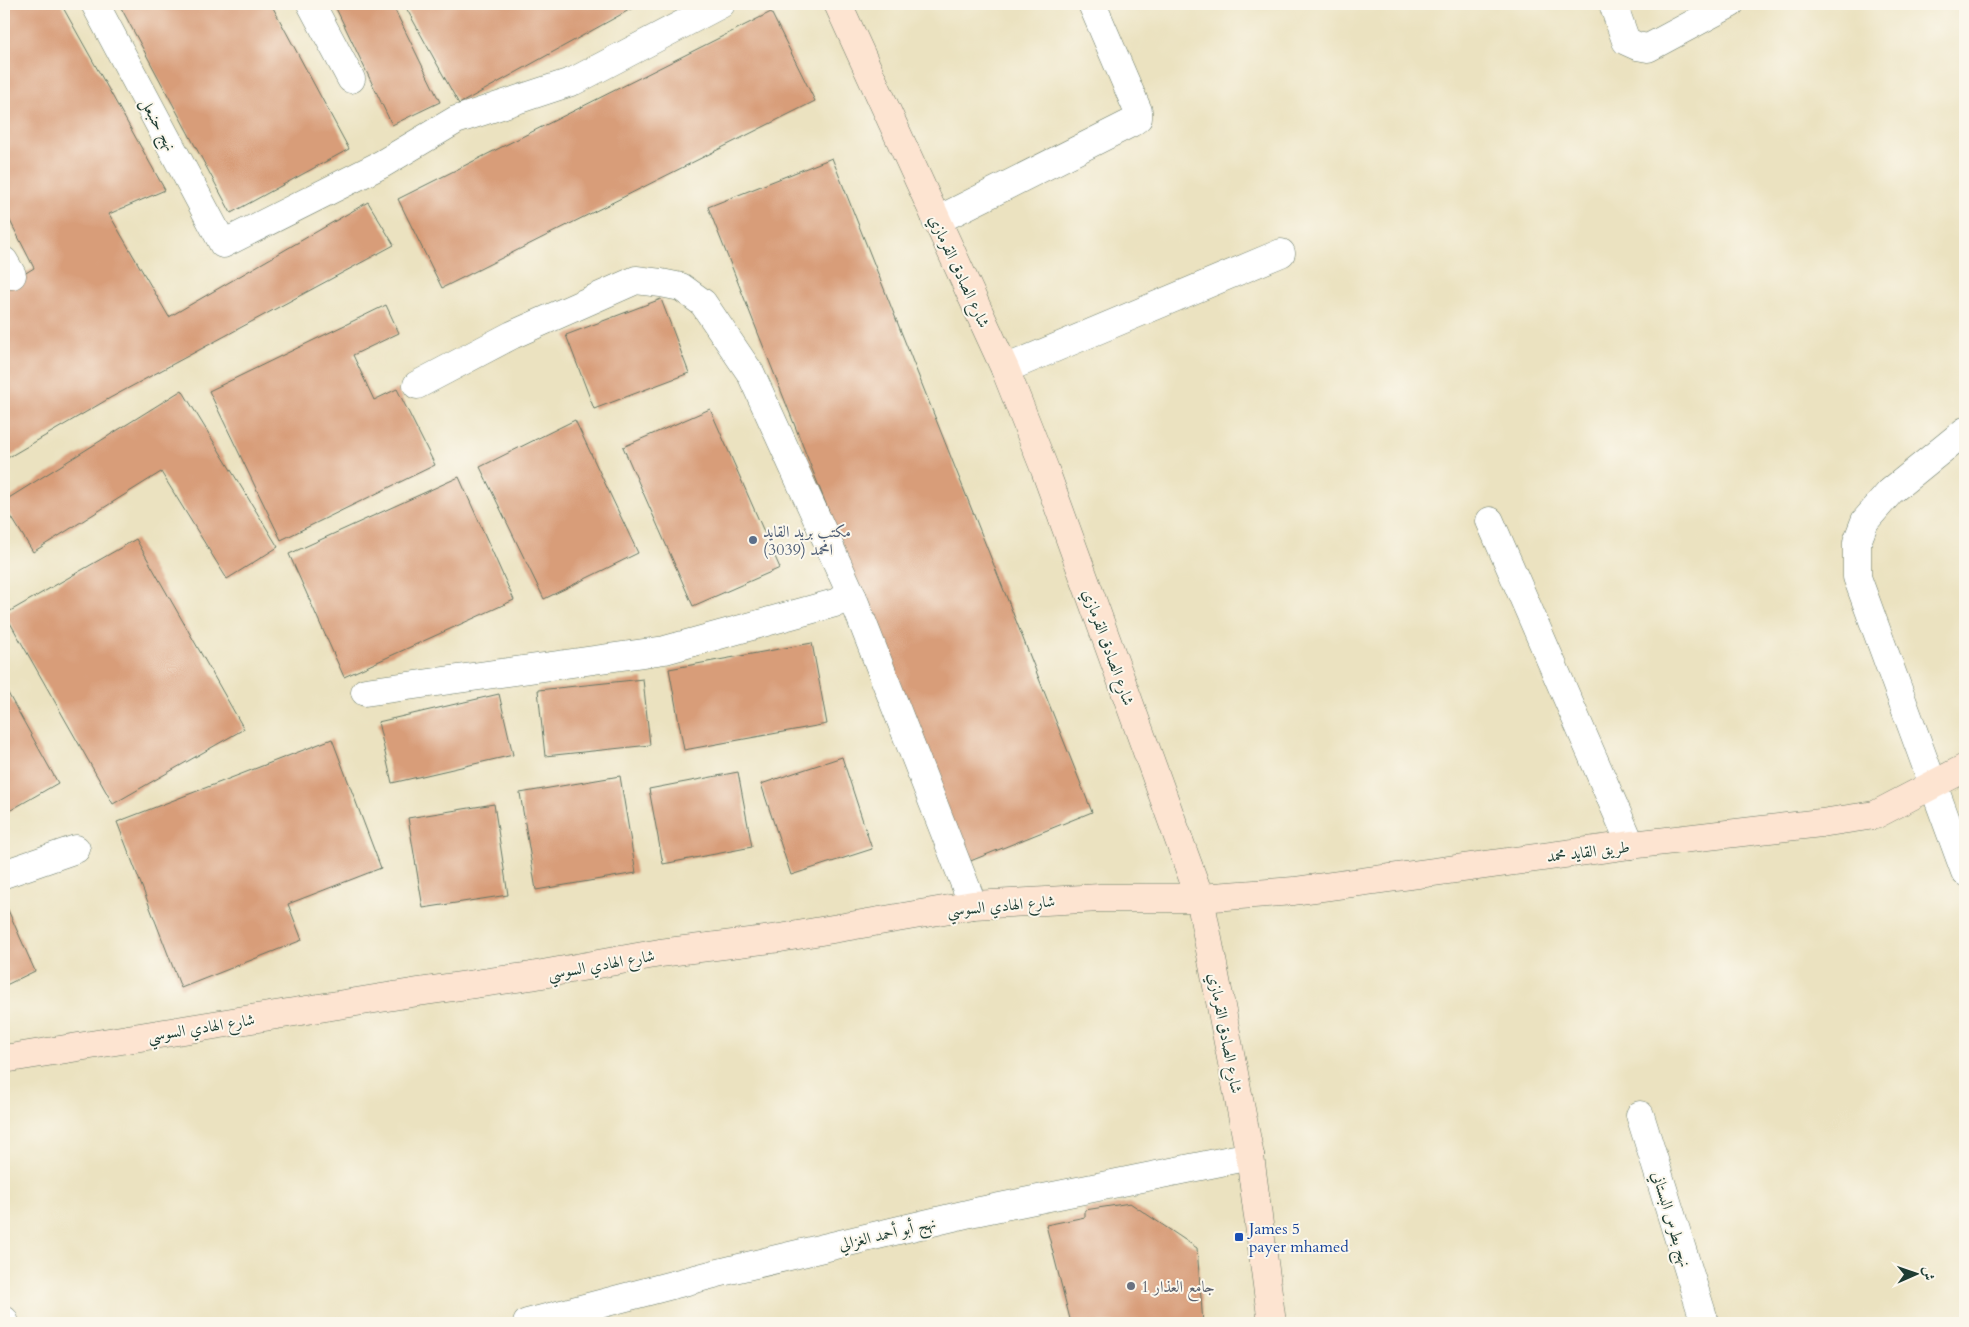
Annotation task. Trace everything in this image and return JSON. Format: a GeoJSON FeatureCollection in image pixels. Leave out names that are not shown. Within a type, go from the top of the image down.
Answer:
{"type":"FeatureCollection","features":[{"type":"Feature","properties":{"kind":"main road","name":"شارع الصادق القرمازي"},"geometry":{"type":"LineString","coordinates":[[838,4],[1005,369],[1048,480],[1200,898],[1250,1156],[1272,1323]]}},
{"type":"Feature","properties":{"kind":"main road","name":"طريق القايد محمد"},"geometry":{"type":"LineString","coordinates":[[1200,898],[1294,891],[1631,845],[1821,823],[1875,814],[1965,768]]}},
{"type":"Feature","properties":{"kind":"main road","name":"شارع الهادي السوسي"},"geometry":{"type":"LineString","coordinates":[[4,1059],[418,992],[531,976],[660,953],[780,938],[973,906],[1100,898],[1200,898]]}},
{"type":"Feature","properties":{"kind":"street","name":"نهج حنبعل"},"geometry":{"type":"LineString","coordinates":[[95,4],[223,244],[382,164],[456,120],[574,81],[721,4]]}},
{"type":"Feature","properties":{"kind":"street"},"geometry":{"type":"LineString","coordinates":[[311,4],[352,79]]}},
{"type":"Feature","properties":{"kind":"street"},"geometry":{"type":"LineString","coordinates":[[936,221],[1138,118],[1138,111],[1092,4]]}},
{"type":"Feature","properties":{"kind":"street"},"geometry":{"type":"LineString","coordinates":[[1613,4],[1626,41],[1648,48],[1730,4]]}},
{"type":"Feature","properties":{"kind":"street"},"geometry":{"type":"LineString","coordinates":[[1005,369],[1281,253]]}},
{"type":"Feature","properties":{"kind":"street"},"geometry":{"type":"LineString","coordinates":[[417,385],[512,335],[636,280],[681,287],[703,303],[751,374],[853,598],[973,906]]}},
{"type":"Feature","properties":{"kind":"street"},"geometry":{"type":"LineString","coordinates":[[1965,431],[1890,492],[1865,521],[1858,542],[1858,577],[1965,872]]}},
{"type":"Feature","properties":{"kind":"street"},"geometry":{"type":"LineString","coordinates":[[1490,521],[1631,845]]}},
{"type":"Feature","properties":{"kind":"street"},"geometry":{"type":"LineString","coordinates":[[365,692],[666,650],[853,598]]}},
{"type":"Feature","properties":{"kind":"street"},"geometry":{"type":"LineString","coordinates":[[4,874],[76,849]]}},
{"type":"Feature","properties":{"kind":"street","name":"نهج بطرس البستاني"},"geometry":{"type":"LineString","coordinates":[[1640,1115],[1705,1323]]}},
{"type":"Feature","properties":{"kind":"street","name":"نهج أبو أحمد الغزالي"},"geometry":{"type":"LineString","coordinates":[[527,1323],[718,1273],[975,1212],[1250,1156]]}},
{"type":"Feature","properties":{"kind":"building"},"geometry":{"type":"Polygon","coordinates":[[[4,4],[61,4],[165,190],[109,214],[169,317],[368,202],[394,245],[110,398],[4,460],[4,286],[34,268],[4,209],[4,4]]]}},
{"type":"Feature","properties":{"kind":"building"},"geometry":{"type":"Polygon","coordinates":[[[119,4],[271,4],[349,149],[231,213],[119,4]]]}},
{"type":"Feature","properties":{"kind":"building"},"geometry":{"type":"Polygon","coordinates":[[[334,4],[392,4],[440,102],[392,125],[334,4]]]}},
{"type":"Feature","properties":{"kind":"building"},"geometry":{"type":"Polygon","coordinates":[[[404,4],[640,4],[459,104],[404,4]]]}},
{"type":"Feature","properties":{"kind":"building"},"geometry":{"type":"Polygon","coordinates":[[[771,12],[815,101],[442,288],[398,199],[771,12]]]}},
{"type":"Feature","properties":{"kind":"building"},"geometry":{"type":"Polygon","coordinates":[[[832,158],[1092,812],[968,862],[708,207],[832,158]]]}},
{"type":"Feature","properties":{"kind":"building"},"geometry":{"type":"Polygon","coordinates":[[[661,299],[689,373],[594,409],[566,335],[661,299]]]}},
{"type":"Feature","properties":{"kind":"building"},"geometry":{"type":"Polygon","coordinates":[[[386,305],[399,333],[353,355],[374,400],[397,389],[435,465],[281,540],[209,391],[386,305]]]}},
{"type":"Feature","properties":{"kind":"building"},"geometry":{"type":"Polygon","coordinates":[[[182,390],[278,547],[227,579],[161,472],[33,552],[4,505],[4,501],[182,390]]]}},
{"type":"Feature","properties":{"kind":"building"},"geometry":{"type":"Polygon","coordinates":[[[710,409],[780,568],[693,606],[623,447],[710,409]]]}},
{"type":"Feature","properties":{"kind":"building"},"geometry":{"type":"Polygon","coordinates":[[[575,420],[638,553],[544,599],[480,467],[575,420]]]}},
{"type":"Feature","properties":{"kind":"building"},"geometry":{"type":"Polygon","coordinates":[[[459,477],[514,600],[344,677],[289,554],[459,477]]]}},
{"type":"Feature","properties":{"kind":"building"},"geometry":{"type":"Polygon","coordinates":[[[136,539],[244,729],[113,804],[5,614],[136,539]]]}},
{"type":"Feature","properties":{"kind":"building"},"geometry":{"type":"Polygon","coordinates":[[[812,643],[827,724],[684,750],[669,669],[812,643]]]}},
{"type":"Feature","properties":{"kind":"building"},"geometry":{"type":"Polygon","coordinates":[[[643,679],[650,745],[545,756],[538,690],[643,679]]]}},
{"type":"Feature","properties":{"kind":"building"},"geometry":{"type":"Polygon","coordinates":[[[4,686],[58,783],[4,814],[4,686]]]}},
{"type":"Feature","properties":{"kind":"building"},"geometry":{"type":"Polygon","coordinates":[[[499,694],[513,755],[392,783],[378,722],[499,694]]]}},
{"type":"Feature","properties":{"kind":"building"},"geometry":{"type":"Polygon","coordinates":[[[332,739],[381,868],[288,904],[302,940],[181,988],[117,822],[332,739]]]}},
{"type":"Feature","properties":{"kind":"building"},"geometry":{"type":"Polygon","coordinates":[[[842,757],[872,849],[791,875],[761,784],[842,757]]]}},
{"type":"Feature","properties":{"kind":"building"},"geometry":{"type":"Polygon","coordinates":[[[738,772],[752,847],[663,864],[649,789],[738,772]]]}},
{"type":"Feature","properties":{"kind":"building"},"geometry":{"type":"Polygon","coordinates":[[[620,776],[636,873],[536,890],[520,793],[620,776]]]}},
{"type":"Feature","properties":{"kind":"building"},"geometry":{"type":"Polygon","coordinates":[[[494,804],[508,895],[423,908],[408,818],[494,804]]]}},
{"type":"Feature","properties":{"kind":"building"},"geometry":{"type":"Polygon","coordinates":[[[4,901],[35,971],[4,986],[4,901]]]}},
{"type":"Feature","properties":{"kind":"building","name":"جامع العذار 1"},"geometry":{"type":"Polygon","coordinates":[[[1130,1203],[1197,1248],[1203,1323],[1071,1323],[1046,1225],[1085,1217],[1085,1210],[1130,1203]]]}},
{"type":"Feature","properties":{"kind":"place","name":"مكتب بريد القايد امحمد (3039)"},"geometry":{"type":"Point","coordinates":[753,540]}},
{"type":"Feature","properties":{"kind":"place","name":"James 5 payer mhamed"},"geometry":{"type":"Point","coordinates":[1239,1237]}},
{"type":"Feature","properties":{"kind":"place","name":"جامع العذار 1"},"geometry":{"type":"Point","coordinates":[1131,1286]}}]}
